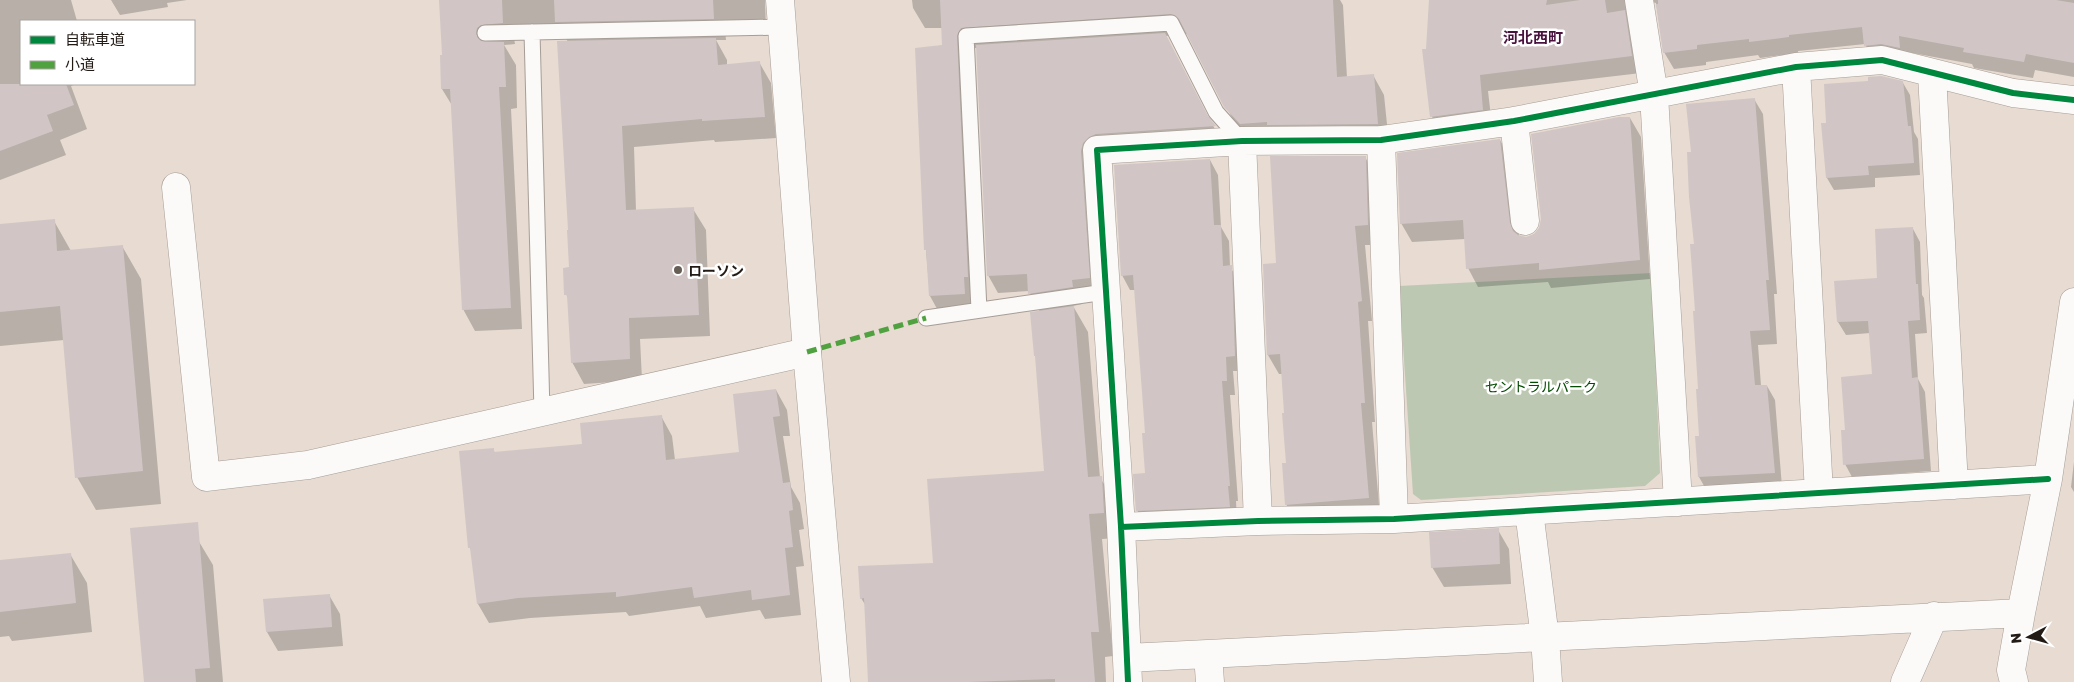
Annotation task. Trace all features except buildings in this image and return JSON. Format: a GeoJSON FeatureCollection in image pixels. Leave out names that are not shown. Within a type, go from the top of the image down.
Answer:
{"type":"FeatureCollection","features":[{"type":"Feature","properties":{"kind":"street"},"geometry":{"type":"LineString","coordinates":[[780,0],[807,352],[836,682]]}},
{"type":"Feature","properties":{"kind":"street"},"geometry":{"type":"LineString","coordinates":[[1639,0],[1654,95],[1678,502]]}},
{"type":"Feature","properties":{"kind":"street"},"geometry":{"type":"LineString","coordinates":[[2020,613],[1208,655],[1127,670],[1121,527],[1097,150],[1242,141],[1381,140],[1514,121],[1796,67],[1882,60],[2013,93],[2074,100]]}},
{"type":"Feature","properties":{"kind":"street"},"geometry":{"type":"LineString","coordinates":[[1796,67],[1819,493]]}},
{"type":"Feature","properties":{"kind":"street"},"geometry":{"type":"LineString","coordinates":[[1932,74],[1954,485]]}},
{"type":"Feature","properties":{"kind":"street"},"geometry":{"type":"LineString","coordinates":[[1514,121],[1525,221]]}},
{"type":"Feature","properties":{"kind":"street"},"geometry":{"type":"LineString","coordinates":[[1381,140],[1394,519]]}},
{"type":"Feature","properties":{"kind":"street"},"geometry":{"type":"LineString","coordinates":[[1242,141],[1258,521]]}},
{"type":"Feature","properties":{"kind":"street"},"geometry":{"type":"LineString","coordinates":[[176,187],[206,477],[308,464],[807,352]]}},
{"type":"Feature","properties":{"kind":"street"},"geometry":{"type":"LineString","coordinates":[[2014,682],[2012,670],[2020,613],[2048,479],[2074,302]]}},
{"type":"Feature","properties":{"kind":"street"},"geometry":{"type":"LineString","coordinates":[[1121,527],[1258,521],[1394,519],[2048,479]]}},
{"type":"Feature","properties":{"kind":"street"},"geometry":{"type":"LineString","coordinates":[[1529,510],[1545,638],[1548,682]]}},
{"type":"Feature","properties":{"kind":"street"},"geometry":{"type":"LineString","coordinates":[[1905,682],[1934,616]]}},
{"type":"Feature","properties":{"kind":"street"},"geometry":{"type":"LineString","coordinates":[[1208,655],[1210,682]]}},
{"type":"Feature","properties":{"kind":"lane"},"geometry":{"type":"LineString","coordinates":[[979,310],[966,36],[1171,23],[1216,112],[1242,141]]}},
{"type":"Feature","properties":{"kind":"lane"},"geometry":{"type":"LineString","coordinates":[[485,33],[782,27]]}},
{"type":"Feature","properties":{"kind":"lane"},"geometry":{"type":"LineString","coordinates":[[532,32],[542,412]]}},
{"type":"Feature","properties":{"kind":"lane"},"geometry":{"type":"LineString","coordinates":[[926,318],[1105,292]]}},
{"type":"Feature","properties":{"kind":"green space","name":"セントラルパーク"},"geometry":{"type":"Polygon","coordinates":[[[1652,273],[1660,473],[1645,486],[1421,500],[1413,494],[1399,286],[1652,273]]]}},
{"type":"Feature","properties":{"kind":"marked path"},"geometry":{"type":"LineString","coordinates":[[807,352],[926,318]]}},
{"type":"Feature","properties":{"kind":"cycle path"},"geometry":{"type":"LineString","coordinates":[[1128,682],[1121,527],[1097,150],[1242,141],[1381,140],[1514,121],[1796,67],[1882,60],[2013,93],[2074,100]]}},
{"type":"Feature","properties":{"kind":"cycle path"},"geometry":{"type":"LineString","coordinates":[[1121,527],[1258,521],[1394,519],[2048,479]]}},
{"type":"Feature","properties":{"kind":"place","name":"ローソン"},"geometry":{"type":"Point","coordinates":[678,270]}},
{"type":"Feature","properties":{"kind":"district","name":"河北西町"},"geometry":{"type":"Point","coordinates":[1533,37]}}]}
